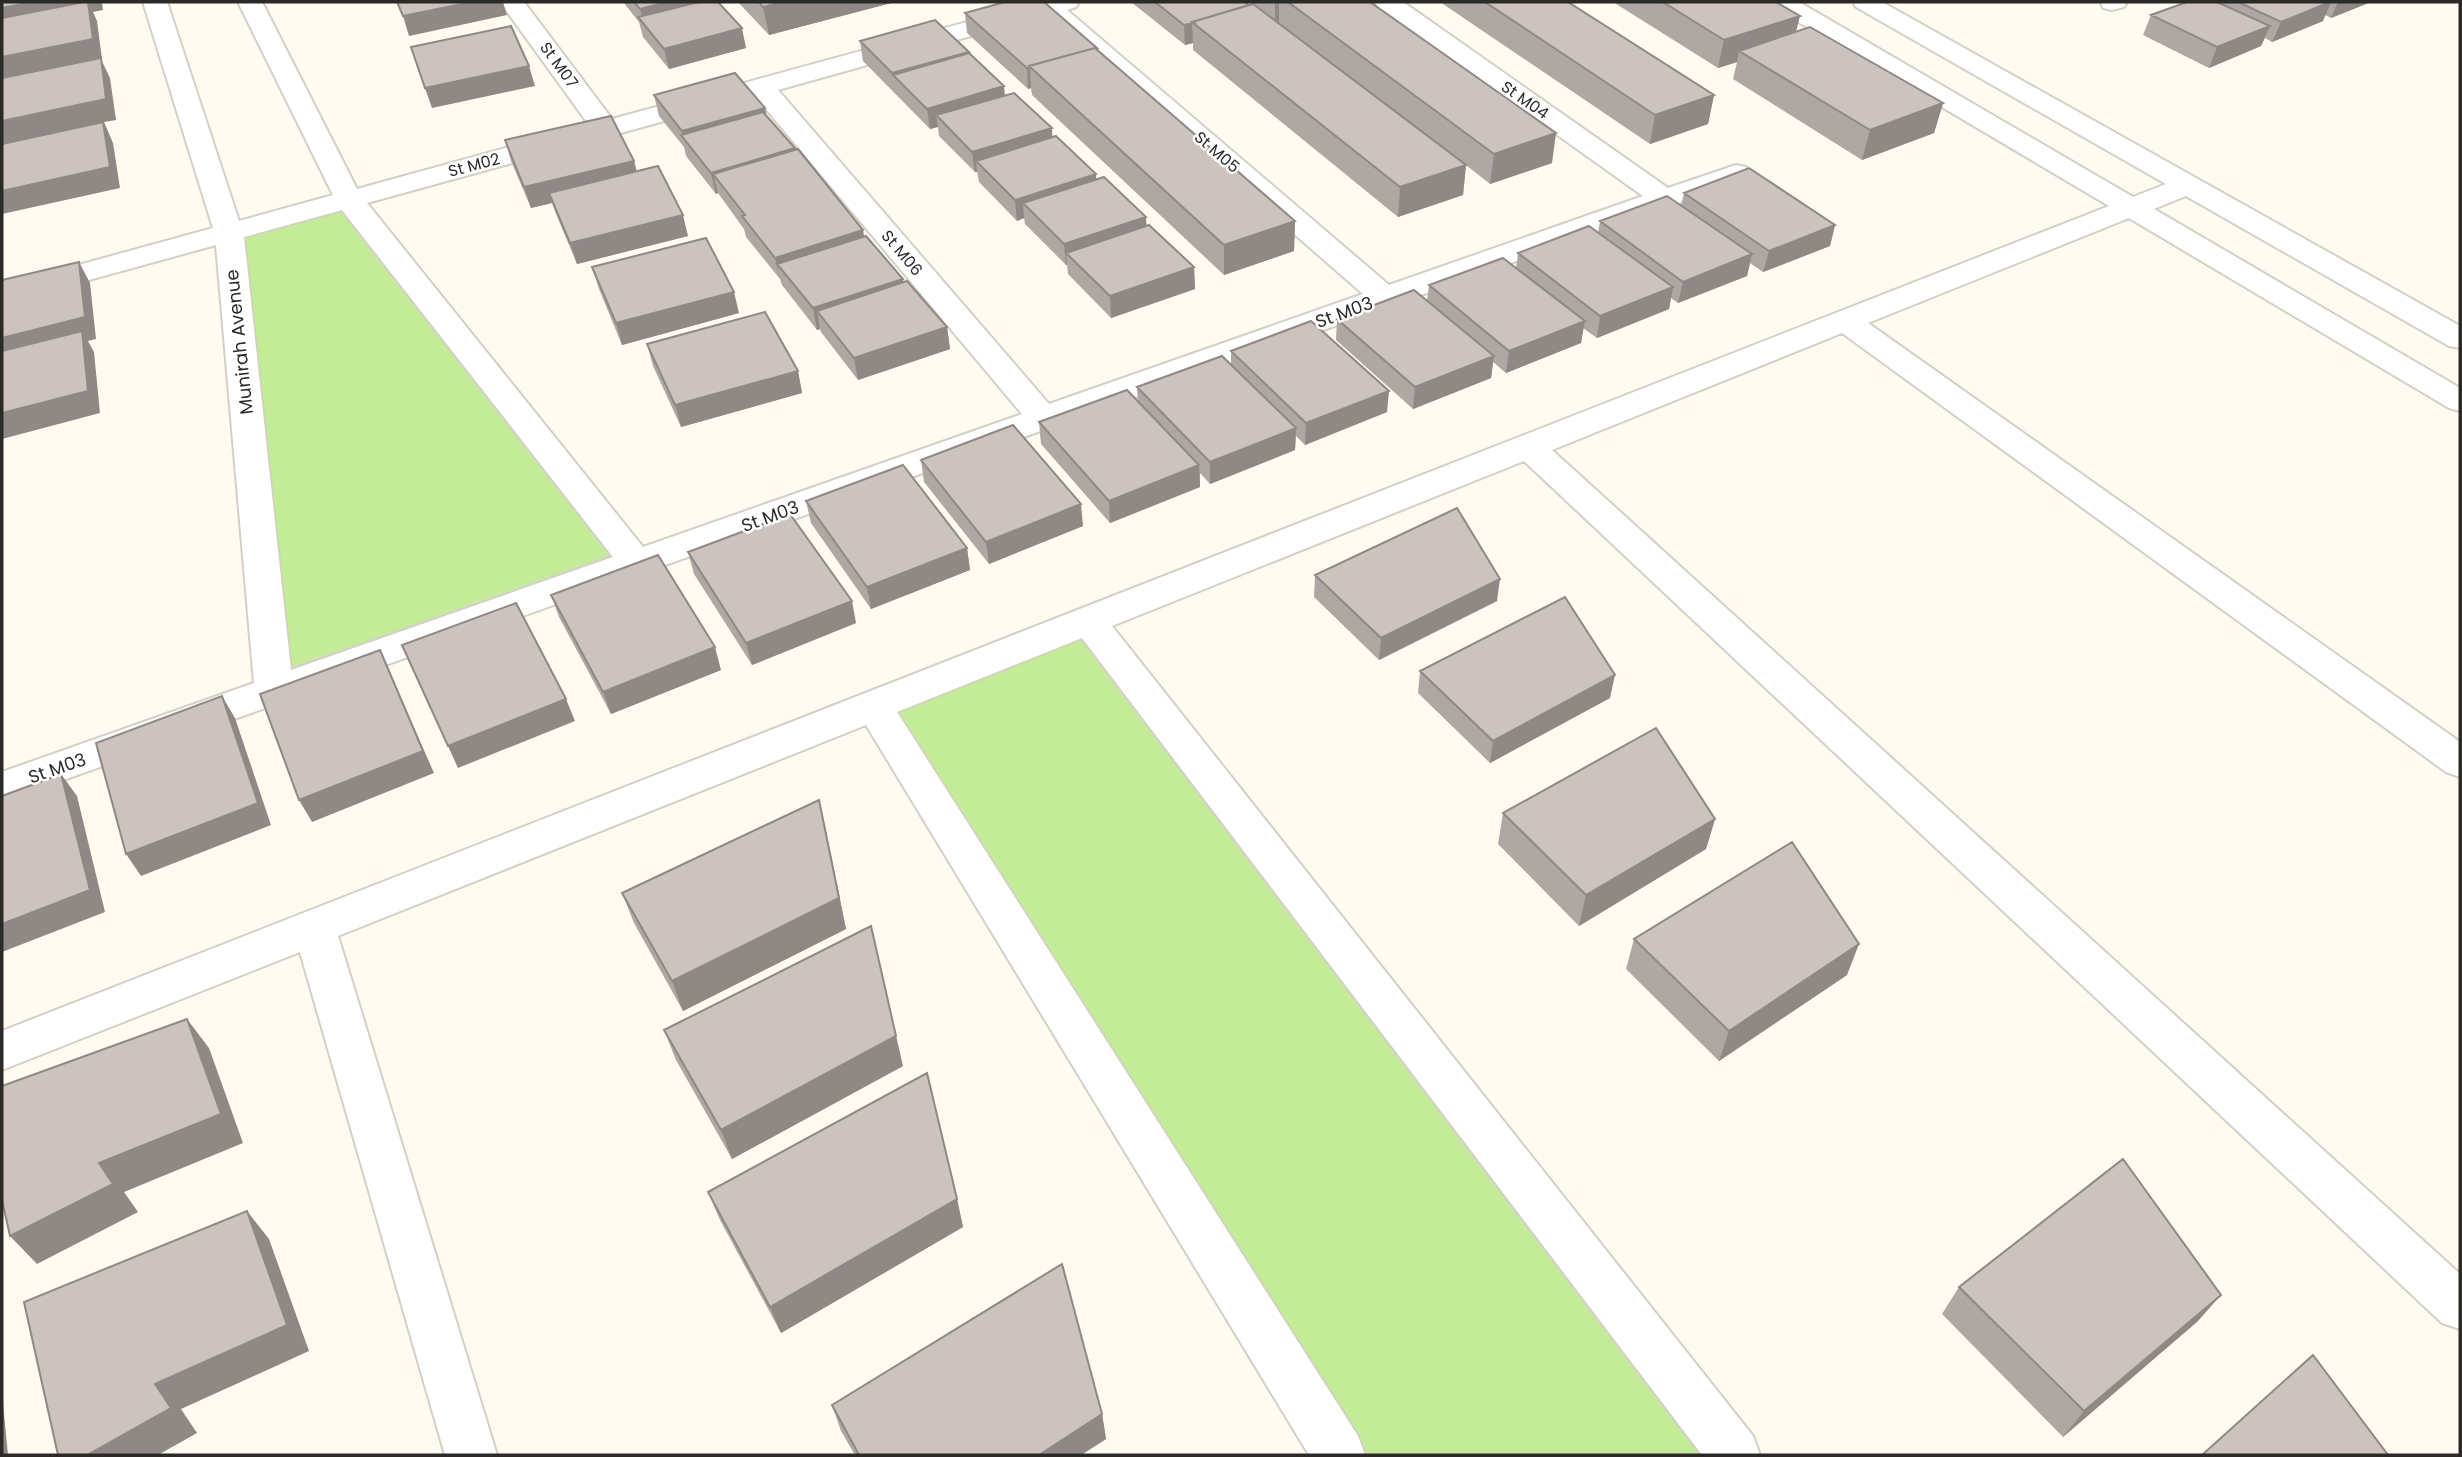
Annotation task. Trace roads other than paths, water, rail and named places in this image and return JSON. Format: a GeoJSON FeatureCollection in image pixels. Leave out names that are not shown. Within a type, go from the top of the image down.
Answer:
{"type":"FeatureCollection","features":[{"type":"Feature","properties":{"kind":"street","name":"Munirah Avenue"},"geometry":{"type":"LineString","coordinates":[[155,2],[229,233],[274,692]]}},
{"type":"Feature","properties":{"kind":"street"},"geometry":{"type":"LineString","coordinates":[[250,2],[349,200],[637,564]]}},
{"type":"Feature","properties":{"kind":"street","name":"St M07"},"geometry":{"type":"LineString","coordinates":[[512,2],[606,129]]}},
{"type":"Feature","properties":{"kind":"street","name":"St M04"},"geometry":{"type":"LineString","coordinates":[[1387,2],[1664,198]]}},
{"type":"Feature","properties":{"kind":"street"},"geometry":{"type":"LineString","coordinates":[[1782,2],[2460,401]]}},
{"type":"Feature","properties":{"kind":"street"},"geometry":{"type":"LineString","coordinates":[[1864,2],[2460,339]]}},
{"type":"Feature","properties":{"kind":"street","name":"St M02"},"geometry":{"type":"LineString","coordinates":[[2,295],[1058,4]]}},
{"type":"Feature","properties":{"kind":"street","name":"St M05"},"geometry":{"type":"LineString","coordinates":[[1058,4],[1385,298]]}},
{"type":"Feature","properties":{"kind":"street"},"geometry":{"type":"LineString","coordinates":[[1876,57],[1928,38]]}},
{"type":"Feature","properties":{"kind":"street","name":"St M06"},"geometry":{"type":"LineString","coordinates":[[761,86],[1044,419]]}},
{"type":"Feature","properties":{"kind":"street","name":"St M03"},"geometry":{"type":"LineString","coordinates":[[2,787],[1736,173]]}},
{"type":"Feature","properties":{"kind":"street"},"geometry":{"type":"LineString","coordinates":[[2,1051],[2188,186]]}},
{"type":"Feature","properties":{"kind":"street"},"geometry":{"type":"LineString","coordinates":[[2350,336],[2406,309]]}},
{"type":"Feature","properties":{"kind":"street"},"geometry":{"type":"LineString","coordinates":[[1846,321],[2460,762]]}},
{"type":"Feature","properties":{"kind":"street"},"geometry":{"type":"LineString","coordinates":[[1528,447],[2460,1306]]}},
{"type":"Feature","properties":{"kind":"street"},"geometry":{"type":"LineString","coordinates":[[1089,622],[1734,1455]]}},
{"type":"Feature","properties":{"kind":"street"},"geometry":{"type":"LineString","coordinates":[[874,706],[1339,1455]]}},
{"type":"Feature","properties":{"kind":"street"},"geometry":{"type":"LineString","coordinates":[[313,928],[471,1455]]}}]}
